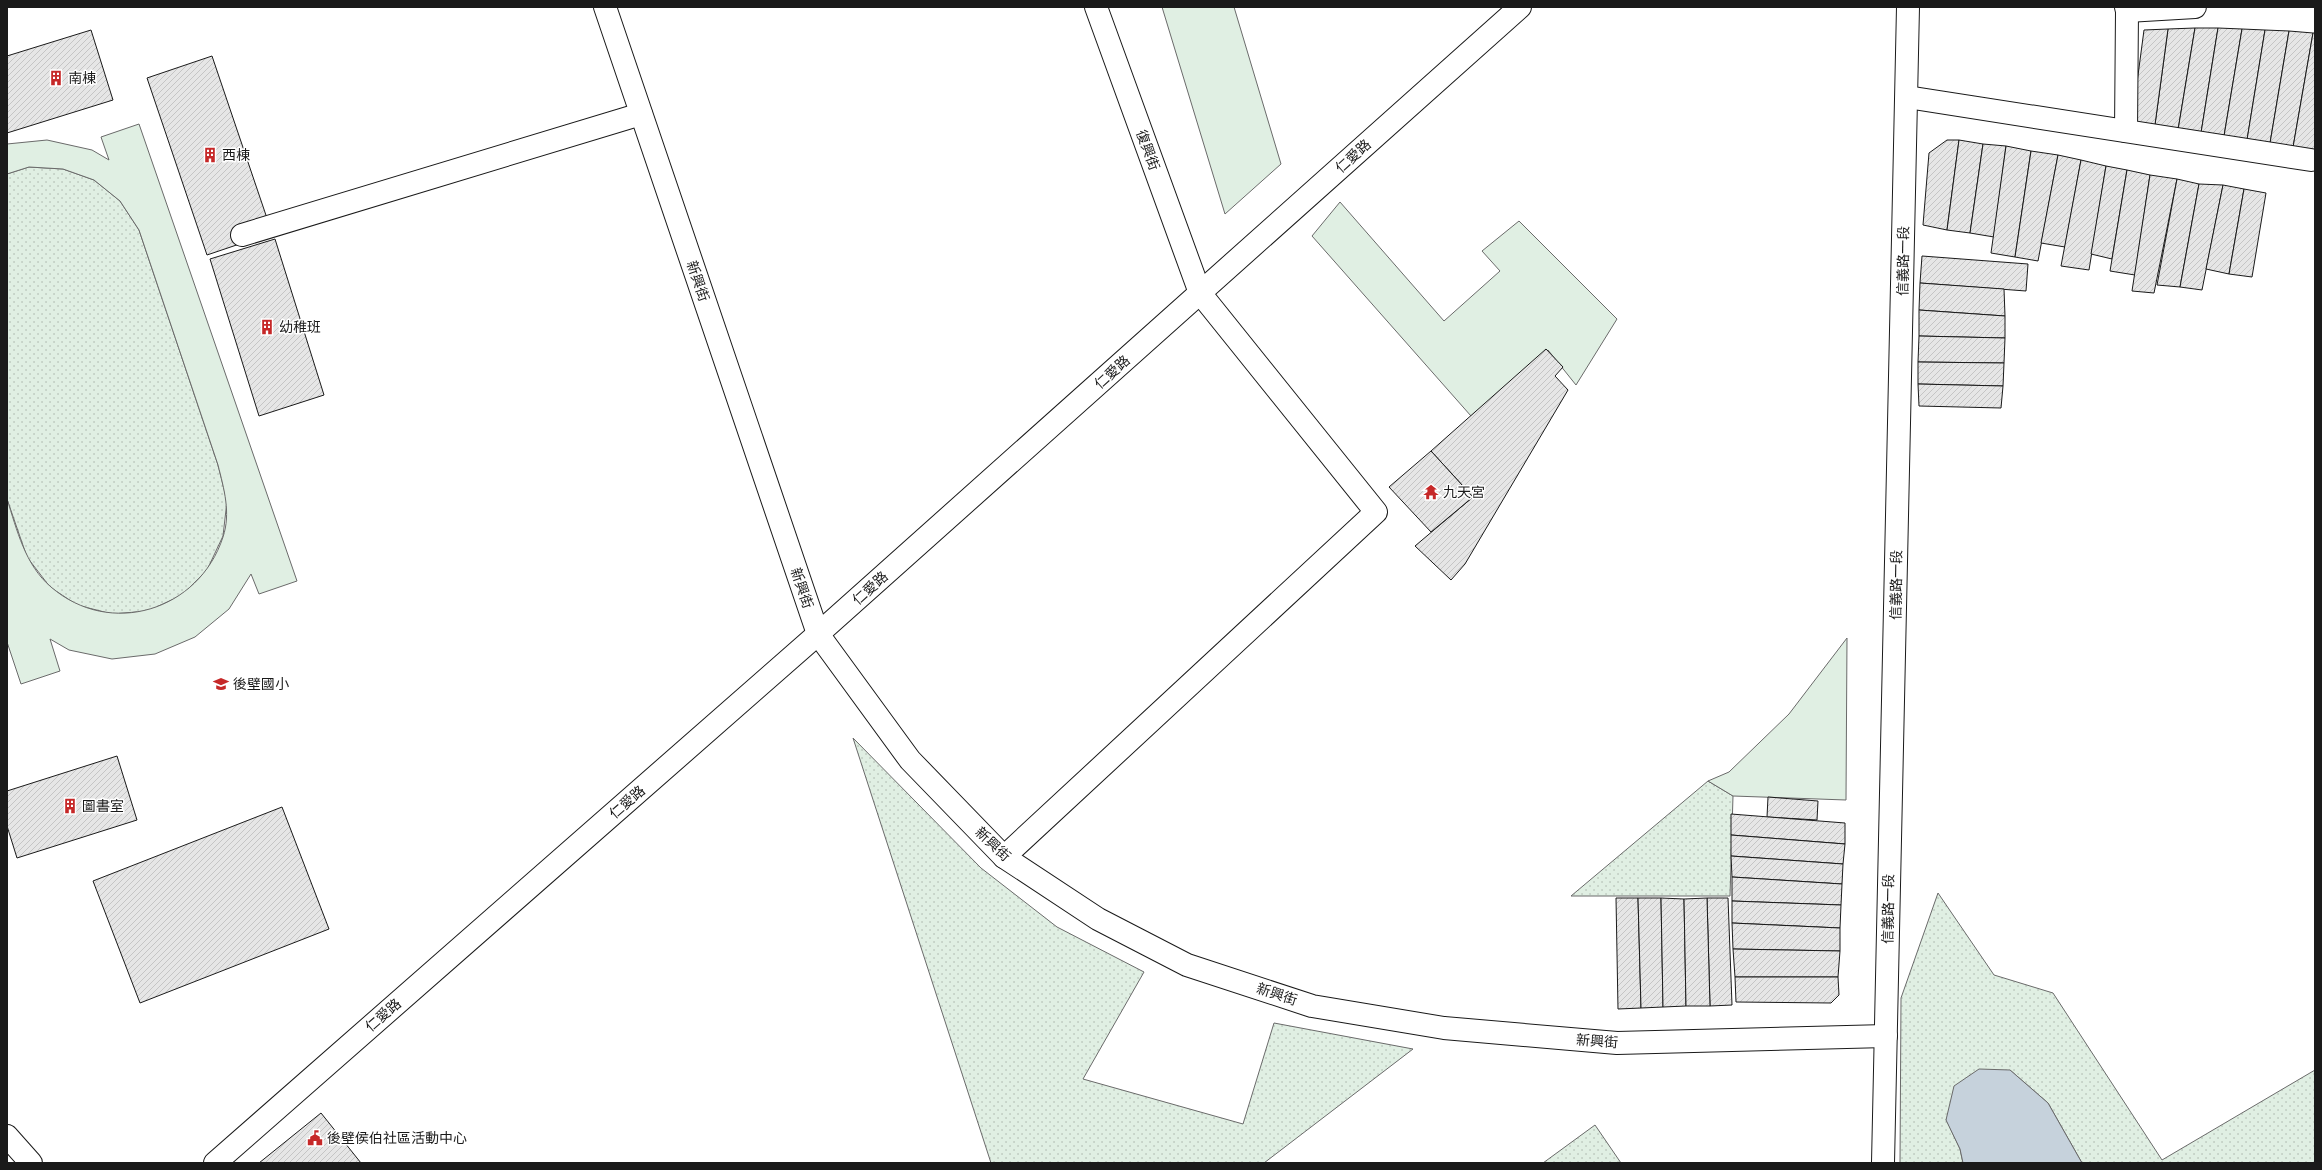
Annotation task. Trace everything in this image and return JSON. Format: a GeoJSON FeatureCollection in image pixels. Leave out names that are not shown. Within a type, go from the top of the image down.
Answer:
{"type":"FeatureCollection","features":[{"type":"Feature","properties":{"kind":"street","name":"新興街"},"geometry":{"type":"LineString","coordinates":[[605,7],[818,634],[910,760],[1004,857],[1098,919],[1187,965],[1312,1006],[1444,1028],[1616,1043],[1886,1036]]}},
{"type":"Feature","properties":{"kind":"street","name":"復興街"},"geometry":{"type":"LineString","coordinates":[[1004,857],[1376,512],[1200,293],[1096,7]]}},
{"type":"Feature","properties":{"kind":"street","name":"仁愛路"},"geometry":{"type":"LineString","coordinates":[[215,1163],[818,634],[1520,7]]}},
{"type":"Feature","properties":{"kind":"street","name":"信義路一段"},"geometry":{"type":"LineString","coordinates":[[1883,1163],[1908,7]]}},
{"type":"Feature","properties":{"kind":"street"},"geometry":{"type":"LineString","coordinates":[[2126,131],[2126,9],[2195,7]]}},
{"type":"Feature","properties":{"kind":"street"},"geometry":{"type":"LineString","coordinates":[[1907,97],[2311,160]]}},
{"type":"Feature","properties":{"kind":"street"},"geometry":{"type":"LineString","coordinates":[[242,235],[641,114]]}},
{"type":"Feature","properties":{"kind":"street"},"geometry":{"type":"LineString","coordinates":[[7,1136],[31,1163]]}},
{"type":"Feature","properties":{"kind":"green space"},"geometry":{"type":"Polygon","coordinates":[[[1162,7],[1234,7],[1281,164],[1225,214],[1162,7]]]}},
{"type":"Feature","properties":{"kind":"green space"},"geometry":{"type":"Polygon","coordinates":[[[139,124],[297,581],[259,594],[251,574],[229,609],[195,637],[155,654],[112,659],[69,650],[50,639],[60,671],[21,684],[7,642],[7,499],[18,535],[28,558],[42,578],[51,587],[74,603],[99,611],[125,613],[150,609],[174,599],[194,583],[211,562],[223,537],[225,528],[227,510],[226,501],[218,465],[139,230],[120,201],[94,180],[63,169],[29,167],[7,174],[7,144],[47,140],[92,150],[109,160],[101,137],[139,124]]]}},
{"type":"Feature","properties":{"kind":"green space"},"geometry":{"type":"Polygon","coordinates":[[[29,167],[63,169],[94,180],[120,201],[139,230],[218,465],[227,501],[223,536],[207,570],[182,595],[148,611],[112,614],[77,605],[50,587],[27,557],[7,499],[7,174],[29,167]]]}},
{"type":"Feature","properties":{"kind":"green space"},"geometry":{"type":"Polygon","coordinates":[[[1340,202],[1444,321],[1500,271],[1482,251],[1519,221],[1617,319],[1576,385],[1548,350],[1471,416],[1312,236],[1340,202]]]}},
{"type":"Feature","properties":{"kind":"green space"},"geometry":{"type":"Polygon","coordinates":[[[1847,638],[1846,800],[1733,796],[1708,781],[1729,772],[1789,714],[1847,638]]]}},
{"type":"Feature","properties":{"kind":"green space"},"geometry":{"type":"Polygon","coordinates":[[[853,738],[981,868],[1057,927],[1144,972],[1083,1079],[1243,1124],[1274,1023],[1413,1049],[1264,1163],[991,1163],[853,738]]]}},
{"type":"Feature","properties":{"kind":"green space"},"geometry":{"type":"Polygon","coordinates":[[[1708,781],[1733,796],[1730,896],[1571,896],[1708,781]]]}},
{"type":"Feature","properties":{"kind":"green space"},"geometry":{"type":"Polygon","coordinates":[[[1938,893],[1994,975],[2053,993],[2162,1160],[2315,1070],[2315,1163],[2082,1163],[2048,1103],[2010,1070],[1946,1119],[1960,1149],[1963,1163],[1900,1163],[1901,998],[1938,893]]]}},
{"type":"Feature","properties":{"kind":"green space"},"geometry":{"type":"Polygon","coordinates":[[[1595,1125],[1621,1163],[1543,1163],[1595,1125]]]}},
{"type":"Feature","properties":{"kind":"shaded area"},"geometry":{"type":"Polygon","coordinates":[[[1979,1069],[2010,1070],[2048,1103],[2082,1163],[1963,1163],[1960,1149],[1946,1120],[1954,1086],[1979,1069]]]}},
{"type":"Feature","properties":{"kind":"building"},"geometry":{"type":"Polygon","coordinates":[[[2195,28],[2177,136],[2154,132],[2168,29],[2195,28]]]}},
{"type":"Feature","properties":{"kind":"building"},"geometry":{"type":"Polygon","coordinates":[[[2195,28],[2218,28],[2200,139],[2177,136],[2195,28]]]}},
{"type":"Feature","properties":{"kind":"building"},"geometry":{"type":"Polygon","coordinates":[[[2218,28],[2242,29],[2223,142],[2200,139],[2218,28]]]}},
{"type":"Feature","properties":{"kind":"building"},"geometry":{"type":"Polygon","coordinates":[[[2168,29],[2154,132],[2131,128],[2144,30],[2168,29]]]}},
{"type":"Feature","properties":{"kind":"building"},"geometry":{"type":"Polygon","coordinates":[[[2242,29],[2265,30],[2246,146],[2223,142],[2242,29]]]}},
{"type":"Feature","properties":{"kind":"building","name":"南棟"},"geometry":{"type":"Polygon","coordinates":[[[91,30],[113,100],[7,133],[7,56],[91,30]]]}},
{"type":"Feature","properties":{"kind":"building"},"geometry":{"type":"Polygon","coordinates":[[[2265,30],[2289,31],[2269,149],[2246,146],[2265,30]]]}},
{"type":"Feature","properties":{"kind":"building"},"geometry":{"type":"Polygon","coordinates":[[[2289,31],[2313,33],[2292,153],[2269,149],[2289,31]]]}},
{"type":"Feature","properties":{"kind":"building"},"geometry":{"type":"Polygon","coordinates":[[[2313,33],[2315,33],[2315,157],[2292,153],[2313,33]]]}},
{"type":"Feature","properties":{"kind":"building","name":"西棟"},"geometry":{"type":"Polygon","coordinates":[[[212,56],[272,233],[207,255],[147,78],[212,56]]]}},
{"type":"Feature","properties":{"kind":"building"},"geometry":{"type":"Polygon","coordinates":[[[1947,140],[1959,140],[1947,230],[1923,225],[1929,153],[1947,140]]]}},
{"type":"Feature","properties":{"kind":"building"},"geometry":{"type":"Polygon","coordinates":[[[1959,140],[1983,144],[1970,233],[1947,230],[1959,140]]]}},
{"type":"Feature","properties":{"kind":"building"},"geometry":{"type":"Polygon","coordinates":[[[1983,144],[2006,146],[1994,237],[1970,233],[1983,144]]]}},
{"type":"Feature","properties":{"kind":"building"},"geometry":{"type":"Polygon","coordinates":[[[2006,146],[2031,151],[2015,257],[1991,253],[2006,146]]]}},
{"type":"Feature","properties":{"kind":"building"},"geometry":{"type":"Polygon","coordinates":[[[2031,151],[2058,155],[2038,261],[2015,257],[2031,151]]]}},
{"type":"Feature","properties":{"kind":"building"},"geometry":{"type":"Polygon","coordinates":[[[2058,155],[2081,160],[2065,247],[2041,243],[2058,155]]]}},
{"type":"Feature","properties":{"kind":"building"},"geometry":{"type":"Polygon","coordinates":[[[2081,160],[2106,166],[2089,270],[2061,266],[2081,160]]]}},
{"type":"Feature","properties":{"kind":"building"},"geometry":{"type":"Polygon","coordinates":[[[2106,166],[2127,170],[2112,259],[2091,254],[2106,166]]]}},
{"type":"Feature","properties":{"kind":"building"},"geometry":{"type":"Polygon","coordinates":[[[2127,170],[2150,175],[2135,275],[2110,271],[2127,170]]]}},
{"type":"Feature","properties":{"kind":"building"},"geometry":{"type":"Polygon","coordinates":[[[2150,175],[2177,179],[2154,293],[2132,291],[2150,175]]]}},
{"type":"Feature","properties":{"kind":"building"},"geometry":{"type":"Polygon","coordinates":[[[2177,179],[2199,184],[2180,287],[2157,285],[2177,179]]]}},
{"type":"Feature","properties":{"kind":"building"},"geometry":{"type":"Polygon","coordinates":[[[2199,184],[2223,185],[2202,290],[2180,287],[2199,184]]]}},
{"type":"Feature","properties":{"kind":"building"},"geometry":{"type":"Polygon","coordinates":[[[2223,185],[2244,189],[2229,274],[2206,269],[2223,185]]]}},
{"type":"Feature","properties":{"kind":"building"},"geometry":{"type":"Polygon","coordinates":[[[2244,189],[2266,193],[2252,277],[2229,274],[2244,189]]]}},
{"type":"Feature","properties":{"kind":"building","name":"幼稚班"},"geometry":{"type":"Polygon","coordinates":[[[275,239],[324,395],[259,416],[210,259],[275,239]]]}},
{"type":"Feature","properties":{"kind":"building"},"geometry":{"type":"Polygon","coordinates":[[[1922,256],[2028,264],[2026,291],[1920,283],[1922,256]]]}},
{"type":"Feature","properties":{"kind":"building"},"geometry":{"type":"Polygon","coordinates":[[[1920,283],[2004,289],[2005,316],[1919,310],[1920,283]]]}},
{"type":"Feature","properties":{"kind":"building"},"geometry":{"type":"Polygon","coordinates":[[[1919,310],[2005,316],[2005,338],[1919,336],[1919,310]]]}},
{"type":"Feature","properties":{"kind":"building"},"geometry":{"type":"Polygon","coordinates":[[[1919,336],[2005,338],[2004,363],[1918,362],[1919,336]]]}},
{"type":"Feature","properties":{"kind":"building"},"geometry":{"type":"Polygon","coordinates":[[[1546,349],[1563,367],[1555,376],[1568,390],[1465,564],[1451,580],[1415,546],[1473,497],[1431,451],[1546,349]]]}},
{"type":"Feature","properties":{"kind":"building"},"geometry":{"type":"Polygon","coordinates":[[[1918,362],[2004,363],[2003,386],[1918,384],[1918,362]]]}},
{"type":"Feature","properties":{"kind":"building"},"geometry":{"type":"Polygon","coordinates":[[[1918,384],[2003,386],[2001,408],[1919,406],[1918,384]]]}},
{"type":"Feature","properties":{"kind":"building","name":"九天宮"},"geometry":{"type":"Polygon","coordinates":[[[1431,451],[1473,497],[1431,532],[1389,487],[1431,451]]]}},
{"type":"Feature","properties":{"kind":"building","name":"圖書室"},"geometry":{"type":"Polygon","coordinates":[[[117,756],[137,820],[17,858],[7,826],[7,791],[117,756]]]}},
{"type":"Feature","properties":{"kind":"building"},"geometry":{"type":"Polygon","coordinates":[[[1768,797],[1818,801],[1817,820],[1767,817],[1768,797]]]}},
{"type":"Feature","properties":{"kind":"building"},"geometry":{"type":"Polygon","coordinates":[[[282,807],[329,929],[140,1003],[93,881],[282,807]]]}},
{"type":"Feature","properties":{"kind":"building"},"geometry":{"type":"Polygon","coordinates":[[[1731,814],[1845,823],[1845,844],[1731,835],[1731,814]]]}},
{"type":"Feature","properties":{"kind":"building"},"geometry":{"type":"Polygon","coordinates":[[[1731,835],[1845,844],[1843,864],[1731,856],[1731,835]]]}},
{"type":"Feature","properties":{"kind":"building"},"geometry":{"type":"Polygon","coordinates":[[[1731,856],[1843,864],[1842,884],[1732,877],[1731,856]]]}},
{"type":"Feature","properties":{"kind":"building"},"geometry":{"type":"Polygon","coordinates":[[[1732,877],[1842,884],[1841,905],[1732,901],[1732,877]]]}},
{"type":"Feature","properties":{"kind":"building"},"geometry":{"type":"Polygon","coordinates":[[[1616,898],[1638,898],[1641,1008],[1618,1009],[1616,898]]]}},
{"type":"Feature","properties":{"kind":"building"},"geometry":{"type":"Polygon","coordinates":[[[1638,898],[1661,898],[1663,1007],[1641,1008],[1638,898]]]}},
{"type":"Feature","properties":{"kind":"building"},"geometry":{"type":"Polygon","coordinates":[[[1661,898],[1684,899],[1686,1006],[1663,1007],[1661,898]]]}},
{"type":"Feature","properties":{"kind":"building"},"geometry":{"type":"Polygon","coordinates":[[[1707,898],[1728,898],[1732,1005],[1710,1006],[1707,898]]]}},
{"type":"Feature","properties":{"kind":"building"},"geometry":{"type":"Polygon","coordinates":[[[1707,898],[1710,1006],[1686,1006],[1684,899],[1707,898]]]}},
{"type":"Feature","properties":{"kind":"building"},"geometry":{"type":"Polygon","coordinates":[[[1732,901],[1841,905],[1840,928],[1732,923],[1732,901]]]}},
{"type":"Feature","properties":{"kind":"building"},"geometry":{"type":"Polygon","coordinates":[[[1732,923],[1840,928],[1840,951],[1733,949],[1732,923]]]}},
{"type":"Feature","properties":{"kind":"building"},"geometry":{"type":"Polygon","coordinates":[[[1733,949],[1840,951],[1838,977],[1735,977],[1733,949]]]}},
{"type":"Feature","properties":{"kind":"building"},"geometry":{"type":"Polygon","coordinates":[[[1735,977],[1838,977],[1839,995],[1831,1003],[1736,1002],[1735,977]]]}},
{"type":"Feature","properties":{"kind":"building","name":"後壁侯伯社區活動中心"},"geometry":{"type":"Polygon","coordinates":[[[321,1113],[361,1163],[259,1163],[321,1113]]]}},
{"type":"Feature","properties":{"kind":"place","name":"南棟"},"geometry":{"type":"Point","coordinates":[56,78]}},
{"type":"Feature","properties":{"kind":"place","name":"西棟"},"geometry":{"type":"Point","coordinates":[210,155]}},
{"type":"Feature","properties":{"kind":"place","name":"幼稚班"},"geometry":{"type":"Point","coordinates":[267,327]}},
{"type":"Feature","properties":{"kind":"place","name":"九天宮"},"geometry":{"type":"Point","coordinates":[1431,492]}},
{"type":"Feature","properties":{"kind":"place","name":"後壁國小"},"geometry":{"type":"Point","coordinates":[221,684]}},
{"type":"Feature","properties":{"kind":"place","name":"圖書室"},"geometry":{"type":"Point","coordinates":[70,806]}},
{"type":"Feature","properties":{"kind":"place","name":"後壁侯伯社區活動中心"},"geometry":{"type":"Point","coordinates":[315,1138]}}]}
